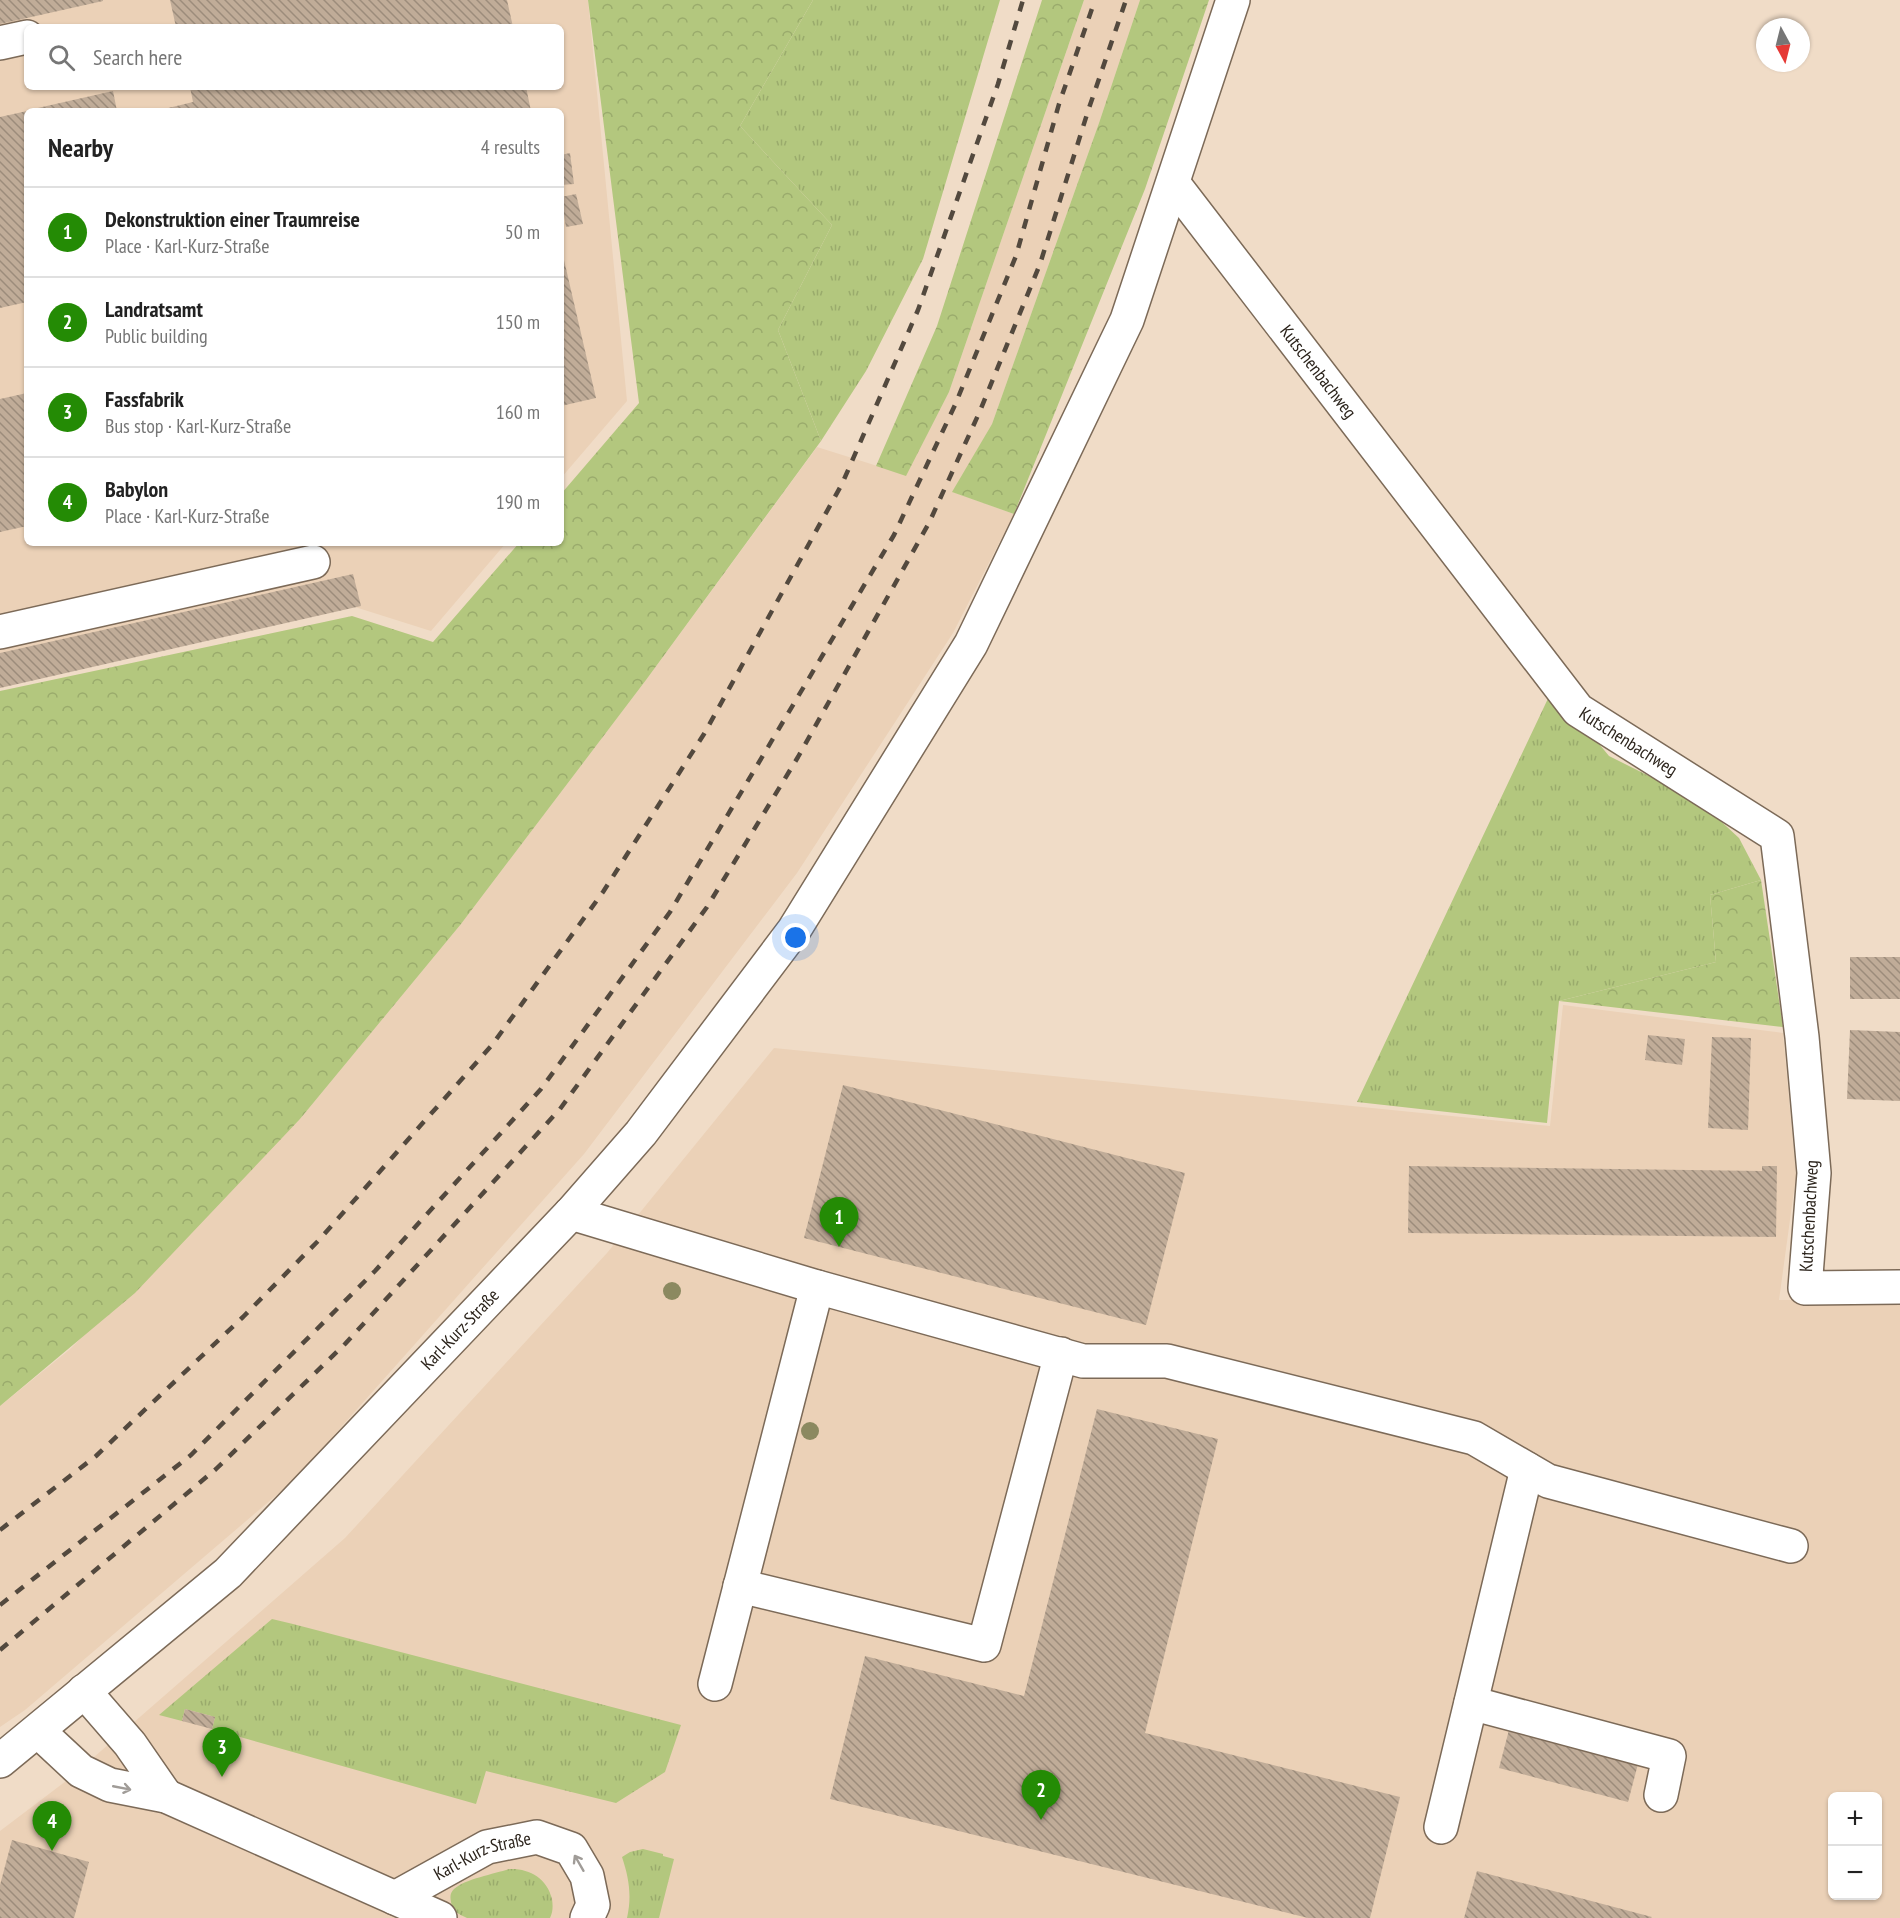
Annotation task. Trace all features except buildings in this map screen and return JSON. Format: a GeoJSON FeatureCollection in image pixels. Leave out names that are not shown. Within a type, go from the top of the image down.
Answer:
{"type":"FeatureCollection","features":[{"type":"Feature","properties":{"kind":"street","name":"Karl-Kurz-Straße"},"geometry":{"type":"LineString","coordinates":[[0,1761],[228,1573],[571,1213],[641,1133],[794,930],[970,644],[1127,320],[1233,0]]}},
{"type":"Feature","properties":{"kind":"street"},"geometry":{"type":"LineString","coordinates":[[0,43],[24,38]]}},
{"type":"Feature","properties":{"kind":"street","name":"Kutschenbachweg"},"geometry":{"type":"LineString","coordinates":[[1173,183],[1578,710],[1777,836],[1802,1037],[1814,1173],[1805,1288],[1900,1287]]}},
{"type":"Feature","properties":{"kind":"street"},"geometry":{"type":"LineString","coordinates":[[0,632],[313,562]]}},
{"type":"Feature","properties":{"kind":"street"},"geometry":{"type":"LineString","coordinates":[[571,1213],[817,1287],[1083,1360],[1167,1361],[1474,1438],[1548,1481],[1791,1546]]}},
{"type":"Feature","properties":{"kind":"street"},"geometry":{"type":"LineString","coordinates":[[715,1684],[817,1287]]}},
{"type":"Feature","properties":{"kind":"street"},"geometry":{"type":"LineString","coordinates":[[740,1586],[984,1645],[1061,1354]]}},
{"type":"Feature","properties":{"kind":"street"},"geometry":{"type":"LineString","coordinates":[[1441,1827],[1527,1469]]}},
{"type":"Feature","properties":{"kind":"street"},"geometry":{"type":"LineString","coordinates":[[84,1691],[130,1744],[166,1796]]}},
{"type":"Feature","properties":{"kind":"street"},"geometry":{"type":"LineString","coordinates":[[1471,1703],[1669,1756],[1661,1795]]}},
{"type":"Feature","properties":{"kind":"street"},"geometry":{"type":"LineString","coordinates":[[38,1731],[81,1771],[111,1785],[166,1796],[440,1918]]}},
{"type":"Feature","properties":{"kind":"street","name":"Karl-Kurz-Straße"},"geometry":{"type":"LineString","coordinates":[[395,1898],[487,1847],[537,1838],[571,1849],[587,1876],[593,1905],[587,1918]]}},
{"type":"Feature","properties":{"kind":"shaded area"},"geometry":{"type":"Polygon","coordinates":[[[0,0],[588,0],[627,401],[564,474],[564,108],[24,108],[24,546],[503,546],[431,631],[355,607],[0,684],[0,0]]]}},
{"type":"Feature","properties":{"kind":"shaded area"},"geometry":{"type":"Polygon","coordinates":[[[1084,0],[1140,0],[1099,123],[992,424],[953,492],[1014,514],[953,633],[797,873],[584,1154],[294,1480],[25,1710],[0,1727],[0,1406],[69,1350],[300,1119],[461,924],[646,680],[817,447],[906,475],[949,392],[1084,0]]]}},
{"type":"Feature","properties":{"kind":"shaded area"},"geometry":{"type":"Polygon","coordinates":[[[1563,1005],[1783,1033],[1796,1176],[1779,1300],[1900,1300],[1900,1918],[0,1918],[0,1831],[70,1778],[345,1538],[607,1253],[774,1048],[1550,1126],[1563,1005]]]}},
{"type":"Feature","properties":{"kind":"green space"},"geometry":{"type":"Polygon","coordinates":[[[588,0],[813,0],[740,126],[832,225],[778,330],[821,441],[646,680],[461,924],[300,1119],[135,1293],[0,1406],[0,691],[352,616],[433,642],[516,546],[564,546],[564,490],[639,403],[588,0]]]}},
{"type":"Feature","properties":{"kind":"green space"},"geometry":{"type":"Polygon","coordinates":[[[813,0],[1000,0],[923,259],[866,371],[821,441],[778,330],[832,225],[740,126],[813,0]]]}},
{"type":"Feature","properties":{"kind":"green space"},"geometry":{"type":"Polygon","coordinates":[[[1042,0],[1084,0],[949,392],[906,476],[876,466],[937,326],[1042,0]]]}},
{"type":"Feature","properties":{"kind":"green space"},"geometry":{"type":"Polygon","coordinates":[[[1140,0],[1209,0],[1145,189],[1014,514],[952,492],[992,424],[1099,123],[1140,0]]]}},
{"type":"Feature","properties":{"kind":"green space"},"geometry":{"type":"Polygon","coordinates":[[[1553,688],[1609,756],[1699,801],[1739,838],[1761,880],[1710,895],[1716,962],[1559,1001],[1547,1123],[1357,1102],[1553,688]]]}},
{"type":"Feature","properties":{"kind":"green space"},"geometry":{"type":"Polygon","coordinates":[[[1761,880],[1783,1027],[1559,1001],[1716,962],[1710,895],[1761,880]]]}},
{"type":"Feature","properties":{"kind":"green space"},"geometry":{"type":"Polygon","coordinates":[[[272,1619],[681,1725],[665,1772],[616,1803],[486,1771],[476,1804],[212,1729],[215,1717],[185,1709],[182,1721],[159,1715],[272,1619]]]}},
{"type":"Feature","properties":{"kind":"green space"},"geometry":{"type":"Polygon","coordinates":[[[643,1849],[674,1859],[659,1918],[627,1918],[629,1887],[622,1857],[630,1852],[643,1849]]]}},
{"type":"Feature","properties":{"kind":"green space"},"geometry":{"type":"Polygon","coordinates":[[[509,1869],[530,1873],[546,1885],[552,1902],[550,1918],[467,1918],[454,1910],[450,1898],[454,1889],[459,1885],[509,1869]]]}},
{"type":"Feature","properties":{"kind":"railway"},"geometry":{"type":"LineString","coordinates":[[0,1530],[96,1456],[243,1317],[319,1240],[492,1045],[603,892],[704,734],[842,484],[918,310],[998,84],[1023,0]]}},
{"type":"Feature","properties":{"kind":"railway"},"geometry":{"type":"LineString","coordinates":[[0,1605],[191,1455],[375,1271],[541,1089],[670,912],[894,535],[955,405],[1016,256],[1059,104],[1095,0]]}},
{"type":"Feature","properties":{"kind":"railway"},"geometry":{"type":"LineString","coordinates":[[0,1650],[216,1469],[345,1344],[560,1109],[707,907],[798,757],[929,523],[980,411],[1040,264],[1126,0]]}},
{"type":"Feature","properties":{"kind":"place","name":"Dekonstruktion einer Traumreise"},"geometry":{"type":"Point","coordinates":[839,1247]}},
{"type":"Feature","properties":{"kind":"place","name":"Fassfabrik"},"geometry":{"type":"Point","coordinates":[222,1777]}},
{"type":"Feature","properties":{"kind":"place","name":"Landratsamt"},"geometry":{"type":"Point","coordinates":[1041,1820]}},
{"type":"Feature","properties":{"kind":"place","name":"Babylon"},"geometry":{"type":"Point","coordinates":[52,1851]}}]}
